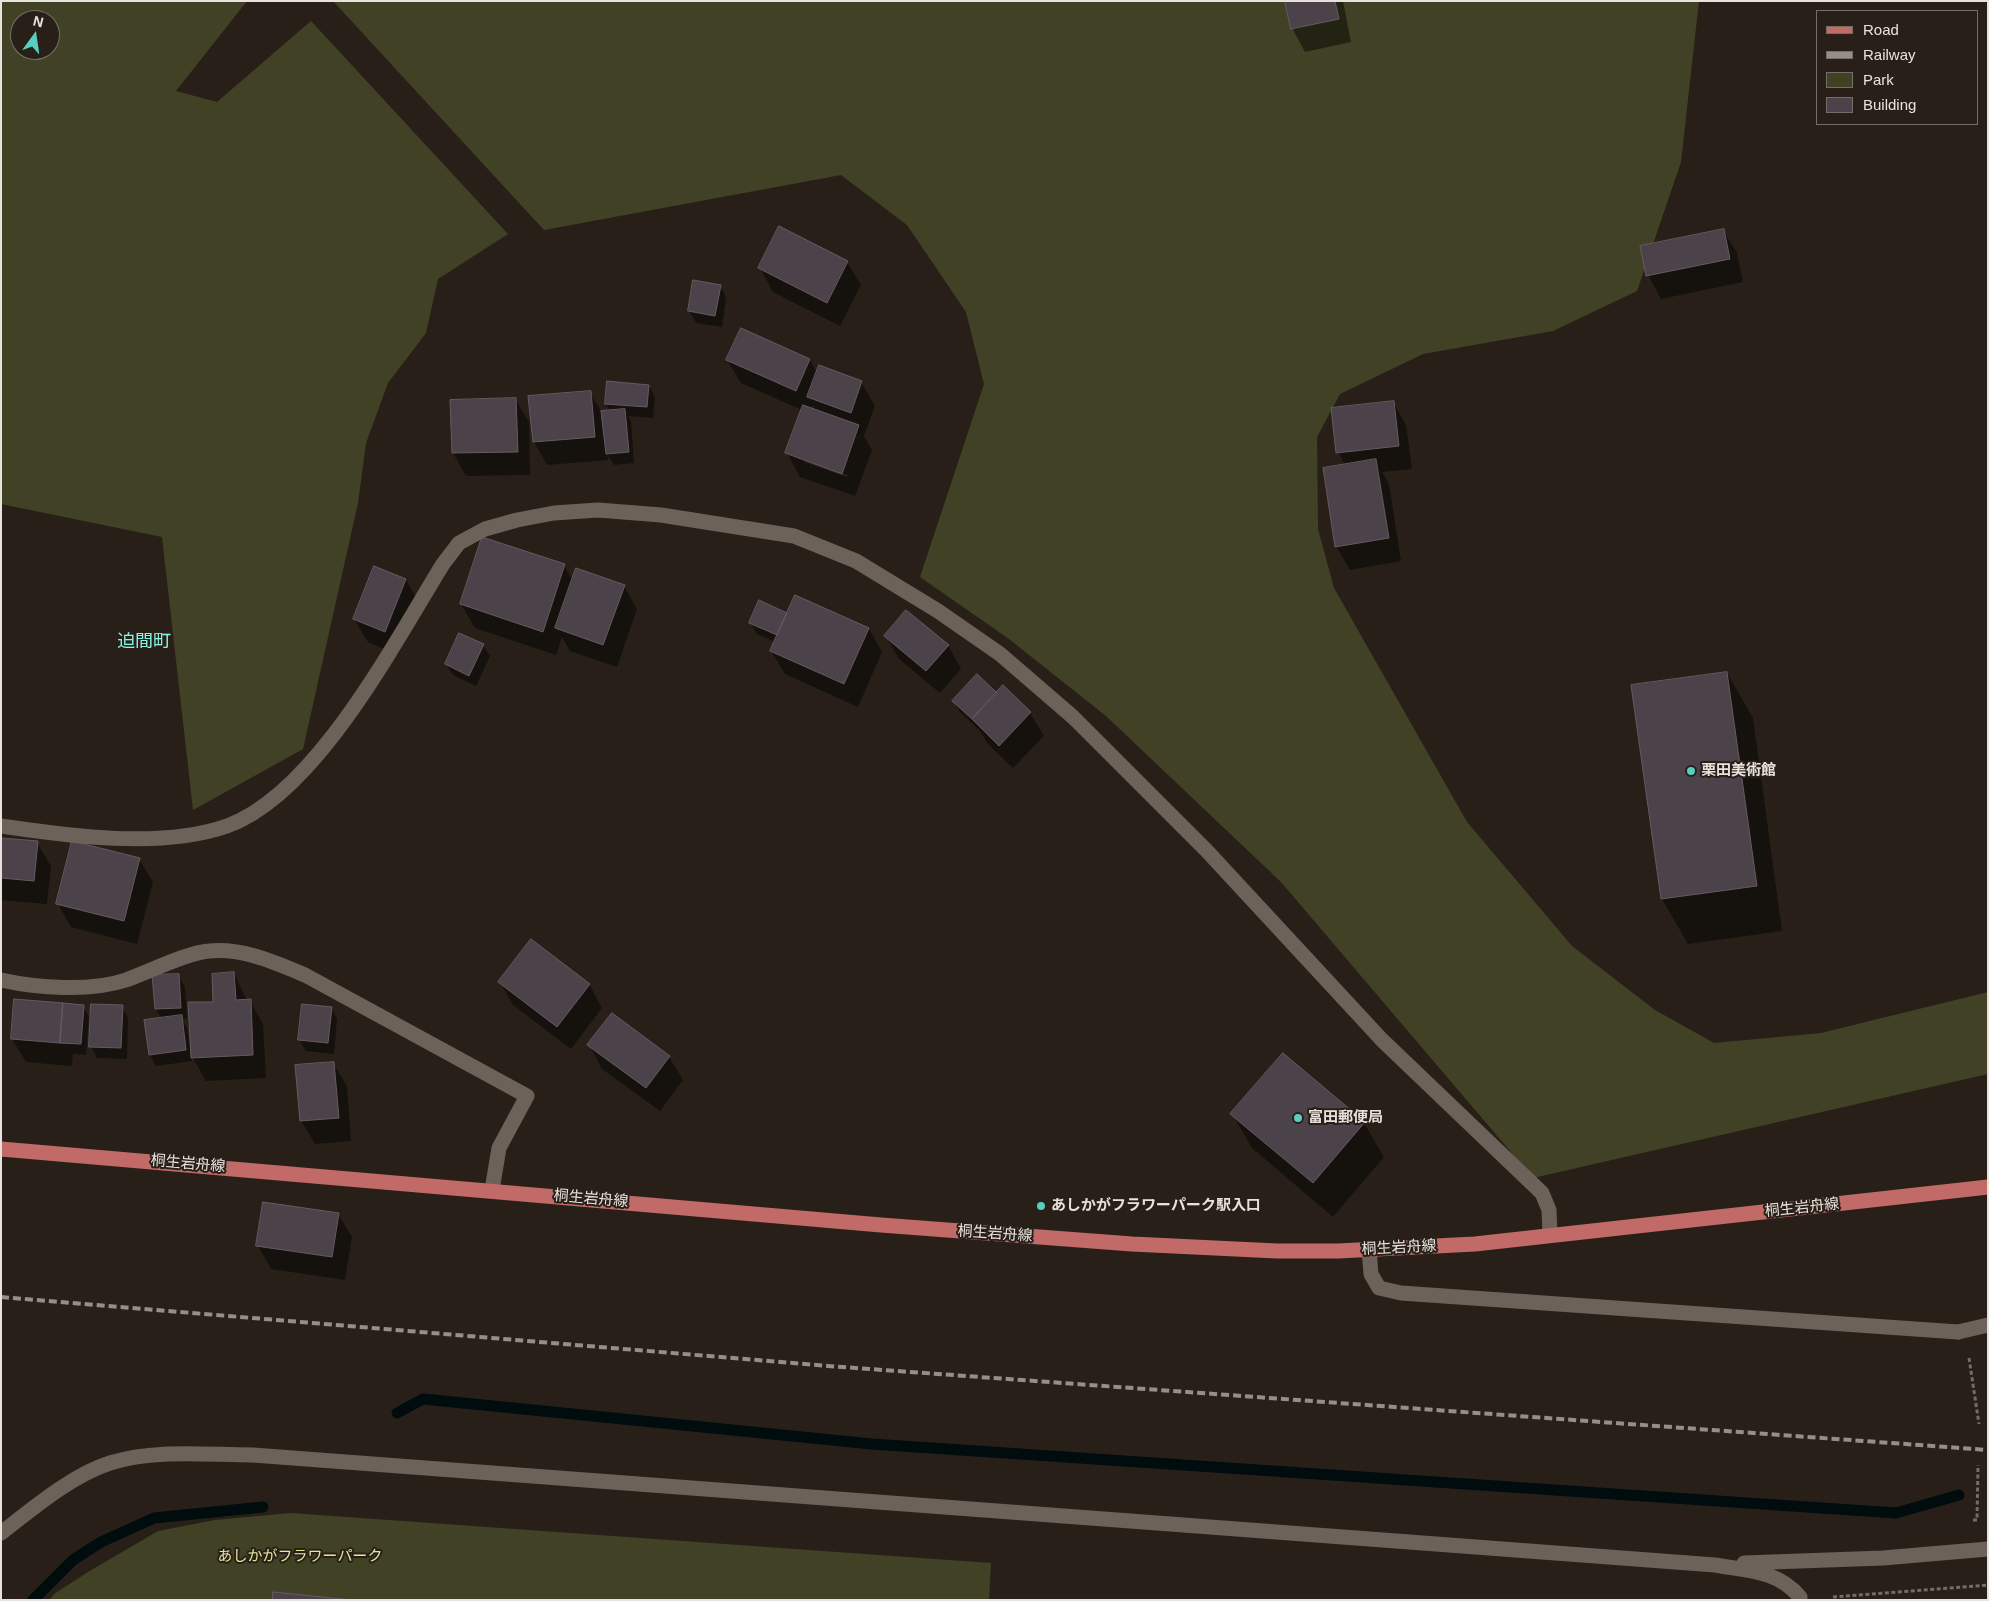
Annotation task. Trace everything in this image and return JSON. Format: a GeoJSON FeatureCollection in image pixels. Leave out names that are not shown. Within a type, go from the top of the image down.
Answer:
{"type":"FeatureCollection","features":[{"type":"Feature","properties":{"kind":"main road","name":"桐生岩舟線"},"geometry":{"type":"LineString","coordinates":[[1,1148],[881,1225],[1132,1244],[1277,1251],[1475,1244],[1988,1186]]}},
{"type":"Feature","properties":{"kind":"street"},"geometry":{"type":"LineString","coordinates":[[1,826],[74,837],[131,838],[190,835],[227,826],[261,808],[304,770],[341,726],[459,543],[485,529],[517,520],[554,513],[598,510],[661,515],[794,536],[856,561],[938,610],[1000,654],[1072,717],[1207,850],[1382,1040],[1542,1193],[1549,1210],[1550,1235]]}},
{"type":"Feature","properties":{"kind":"street"},"geometry":{"type":"LineString","coordinates":[[1,980],[59,988],[102,984],[124,980],[208,951],[233,951],[267,959],[290,968],[527,1096],[499,1148],[492,1190]]}},
{"type":"Feature","properties":{"kind":"street"},"geometry":{"type":"LineString","coordinates":[[1369,1249],[1371,1274],[1379,1288],[1401,1293],[1958,1332],[1988,1325]]}},
{"type":"Feature","properties":{"kind":"street"},"geometry":{"type":"LineString","coordinates":[[1,1533],[69,1484],[109,1463],[154,1454],[254,1456],[1715,1564],[1883,1558],[1988,1549]]}},
{"type":"Feature","properties":{"kind":"street"},"geometry":{"type":"LineString","coordinates":[[1715,1564],[1778,1577],[1790,1584],[1800,1598]]}},
{"type":"Feature","properties":{"kind":"path"},"geometry":{"type":"LineString","coordinates":[[1958,1332],[1968,1352],[1979,1424]]}},
{"type":"Feature","properties":{"kind":"path"},"geometry":{"type":"LineString","coordinates":[[1968,1521],[1977,1520],[1978,1465]]}},
{"type":"Feature","properties":{"kind":"path"},"geometry":{"type":"LineString","coordinates":[[1833,1597],[1988,1584]]}},
{"type":"Feature","properties":{"kind":"green space"},"geometry":{"type":"Polygon","coordinates":[[[1,1],[247,1],[176,91],[217,102],[311,21],[508,234],[438,279],[426,333],[388,383],[366,443],[358,503],[303,749],[193,810],[162,537],[1,504],[1,1]]]}},
{"type":"Feature","properties":{"kind":"green space"},"geometry":{"type":"Polygon","coordinates":[[[333,1],[1699,1],[1681,162],[1637,291],[1553,331],[1423,354],[1340,394],[1317,437],[1318,529],[1334,588],[1467,822],[1572,946],[1655,1010],[1714,1043],[1821,1033],[1988,992],[1988,1074],[1533,1178],[1281,882],[1106,716],[1009,639],[920,577],[984,384],[966,312],[907,225],[841,175],[544,230],[333,1]]]}},
{"type":"Feature","properties":{"kind":"green space","name":"あしかがフラワーパーク"},"geometry":{"type":"Polygon","coordinates":[[[291,1513],[991,1563],[989,1600],[50,1600],[54,1594],[88,1572],[158,1531],[215,1520],[291,1513]]]}},
{"type":"Feature","properties":{"kind":"building"},"geometry":{"type":"Polygon","coordinates":[[[1285,1],[1335,1],[1339,19],[1291,29],[1285,1]]]}},
{"type":"Feature","properties":{"kind":"building"},"geometry":{"type":"Polygon","coordinates":[[[779,226],[848,261],[827,303],[758,268],[779,226]]]}},
{"type":"Feature","properties":{"kind":"building"},"geometry":{"type":"Polygon","coordinates":[[[1724,229],[1730,259],[1646,276],[1640,246],[1724,229]]]}},
{"type":"Feature","properties":{"kind":"building"},"geometry":{"type":"Polygon","coordinates":[[[693,280],[721,285],[715,316],[688,311],[693,280]]]}},
{"type":"Feature","properties":{"kind":"building"},"geometry":{"type":"Polygon","coordinates":[[[741,328],[810,359],[796,391],[726,360],[741,328]]]}},
{"type":"Feature","properties":{"kind":"building"},"geometry":{"type":"Polygon","coordinates":[[[819,365],[862,381],[851,413],[807,397],[819,365]]]}},
{"type":"Feature","properties":{"kind":"building"},"geometry":{"type":"Polygon","coordinates":[[[607,381],[649,385],[647,407],[605,404],[607,381]]]}},
{"type":"Feature","properties":{"kind":"building"},"geometry":{"type":"Polygon","coordinates":[[[591,391],[595,437],[533,442],[528,396],[591,391]]]}},
{"type":"Feature","properties":{"kind":"building"},"geometry":{"type":"Polygon","coordinates":[[[516,398],[518,452],[452,453],[450,400],[516,398]]]}},
{"type":"Feature","properties":{"kind":"building"},"geometry":{"type":"Polygon","coordinates":[[[1394,401],[1399,446],[1336,453],[1331,408],[1394,401]]]}},
{"type":"Feature","properties":{"kind":"building"},"geometry":{"type":"Polygon","coordinates":[[[803,405],[859,425],[842,474],[785,453],[803,405]]]}},
{"type":"Feature","properties":{"kind":"building"},"geometry":{"type":"Polygon","coordinates":[[[625,409],[629,452],[606,454],[601,411],[625,409]]]}},
{"type":"Feature","properties":{"kind":"building"},"geometry":{"type":"Polygon","coordinates":[[[1376,459],[1389,538],[1335,547],[1323,468],[1376,459]]]}},
{"type":"Feature","properties":{"kind":"building"},"geometry":{"type":"Polygon","coordinates":[[[482,537],[565,564],[543,632],[460,604],[482,537]]]}},
{"type":"Feature","properties":{"kind":"building"},"geometry":{"type":"Polygon","coordinates":[[[374,566],[406,579],[385,632],[353,619],[374,566]]]}},
{"type":"Feature","properties":{"kind":"building"},"geometry":{"type":"Polygon","coordinates":[[[576,568],[625,585],[603,645],[555,628],[576,568]]]}},
{"type":"Feature","properties":{"kind":"building"},"geometry":{"type":"Polygon","coordinates":[[[795,595],[869,628],[844,684],[770,651],[795,595]]]}},
{"type":"Feature","properties":{"kind":"building"},"geometry":{"type":"Polygon","coordinates":[[[759,600],[787,613],[777,635],[749,623],[759,600]]]}},
{"type":"Feature","properties":{"kind":"building"},"geometry":{"type":"Polygon","coordinates":[[[906,610],[949,645],[926,671],[884,636],[906,610]]]}},
{"type":"Feature","properties":{"kind":"building"},"geometry":{"type":"Polygon","coordinates":[[[459,633],[484,644],[469,676],[445,664],[459,633]]]}},
{"type":"Feature","properties":{"kind":"building"},"geometry":{"type":"Polygon","coordinates":[[[1727,672],[1757,886],[1661,899],[1631,685],[1727,672]]]}},
{"type":"Feature","properties":{"kind":"building"},"geometry":{"type":"Polygon","coordinates":[[[977,674],[997,693],[972,719],[952,701],[977,674]]]}},
{"type":"Feature","properties":{"kind":"building"},"geometry":{"type":"Polygon","coordinates":[[[1003,685],[1031,712],[999,746],[972,719],[1003,685]]]}},
{"type":"Feature","properties":{"kind":"building"},"geometry":{"type":"Polygon","coordinates":[[[1,838],[38,841],[34,881],[1,878],[1,838]]]}},
{"type":"Feature","properties":{"kind":"building"},"geometry":{"type":"Polygon","coordinates":[[[72,841],[140,858],[124,921],[56,904],[72,841]]]}},
{"type":"Feature","properties":{"kind":"building"},"geometry":{"type":"Polygon","coordinates":[[[531,939],[590,984],[557,1027],[498,982],[531,939]]]}},
{"type":"Feature","properties":{"kind":"building"},"geometry":{"type":"Polygon","coordinates":[[[234,972],[236,1000],[251,999],[253,1055],[191,1058],[188,1002],[213,1002],[212,974],[234,972]]]}},
{"type":"Feature","properties":{"kind":"building"},"geometry":{"type":"Polygon","coordinates":[[[179,974],[181,1008],[155,1009],[152,975],[179,974]]]}},
{"type":"Feature","properties":{"kind":"building"},"geometry":{"type":"Polygon","coordinates":[[[14,999],[63,1003],[60,1043],[11,1039],[14,999]]]}},
{"type":"Feature","properties":{"kind":"building"},"geometry":{"type":"Polygon","coordinates":[[[63,1003],[84,1005],[81,1044],[60,1043],[63,1003]]]}},
{"type":"Feature","properties":{"kind":"building"},"geometry":{"type":"Polygon","coordinates":[[[91,1004],[123,1005],[121,1048],[89,1047],[91,1004]]]}},
{"type":"Feature","properties":{"kind":"building"},"geometry":{"type":"Polygon","coordinates":[[[302,1004],[332,1007],[328,1043],[298,1040],[302,1004]]]}},
{"type":"Feature","properties":{"kind":"building"},"geometry":{"type":"Polygon","coordinates":[[[612,1013],[670,1056],[646,1088],[587,1045],[612,1013]]]}},
{"type":"Feature","properties":{"kind":"building"},"geometry":{"type":"Polygon","coordinates":[[[182,1015],[186,1050],[149,1055],[144,1020],[182,1015]]]}},
{"type":"Feature","properties":{"kind":"building","name":"富田郵便局"},"geometry":{"type":"Polygon","coordinates":[[[1283,1053],[1365,1122],[1313,1183],[1230,1114],[1283,1053]]]}},
{"type":"Feature","properties":{"kind":"building"},"geometry":{"type":"Polygon","coordinates":[[[334,1062],[339,1118],[300,1121],[295,1065],[334,1062]]]}},
{"type":"Feature","properties":{"kind":"building"},"geometry":{"type":"Polygon","coordinates":[[[263,1202],[339,1213],[332,1257],[256,1246],[263,1202]]]}},
{"type":"Feature","properties":{"kind":"building"},"geometry":{"type":"Polygon","coordinates":[[[273,1592],[352,1600],[273,1600],[273,1592]]]}},
{"type":"Feature","properties":{"kind":"waterway"},"geometry":{"type":"LineString","coordinates":[[397,1413],[423,1399],[872,1444],[1896,1513],[1959,1495]]}},
{"type":"Feature","properties":{"kind":"waterway"},"geometry":{"type":"LineString","coordinates":[[33,1600],[73,1560],[101,1542],[154,1518],[263,1507]]}},
{"type":"Feature","properties":{"kind":"railway"},"geometry":{"type":"LineString","coordinates":[[1,1297],[828,1366],[1988,1450]]}},
{"type":"Feature","properties":{"kind":"place","name":"栗田美術館"},"geometry":{"type":"Point","coordinates":[1691,771]}},
{"type":"Feature","properties":{"kind":"place","name":"富田郵便局"},"geometry":{"type":"Point","coordinates":[1298,1118]}},
{"type":"Feature","properties":{"kind":"place","name":"あしかがフラワーパーク駅入口"},"geometry":{"type":"Point","coordinates":[1041,1206]}},
{"type":"Feature","properties":{"kind":"district","name":"迫間町"},"geometry":{"type":"Point","coordinates":[144,642]}}]}
